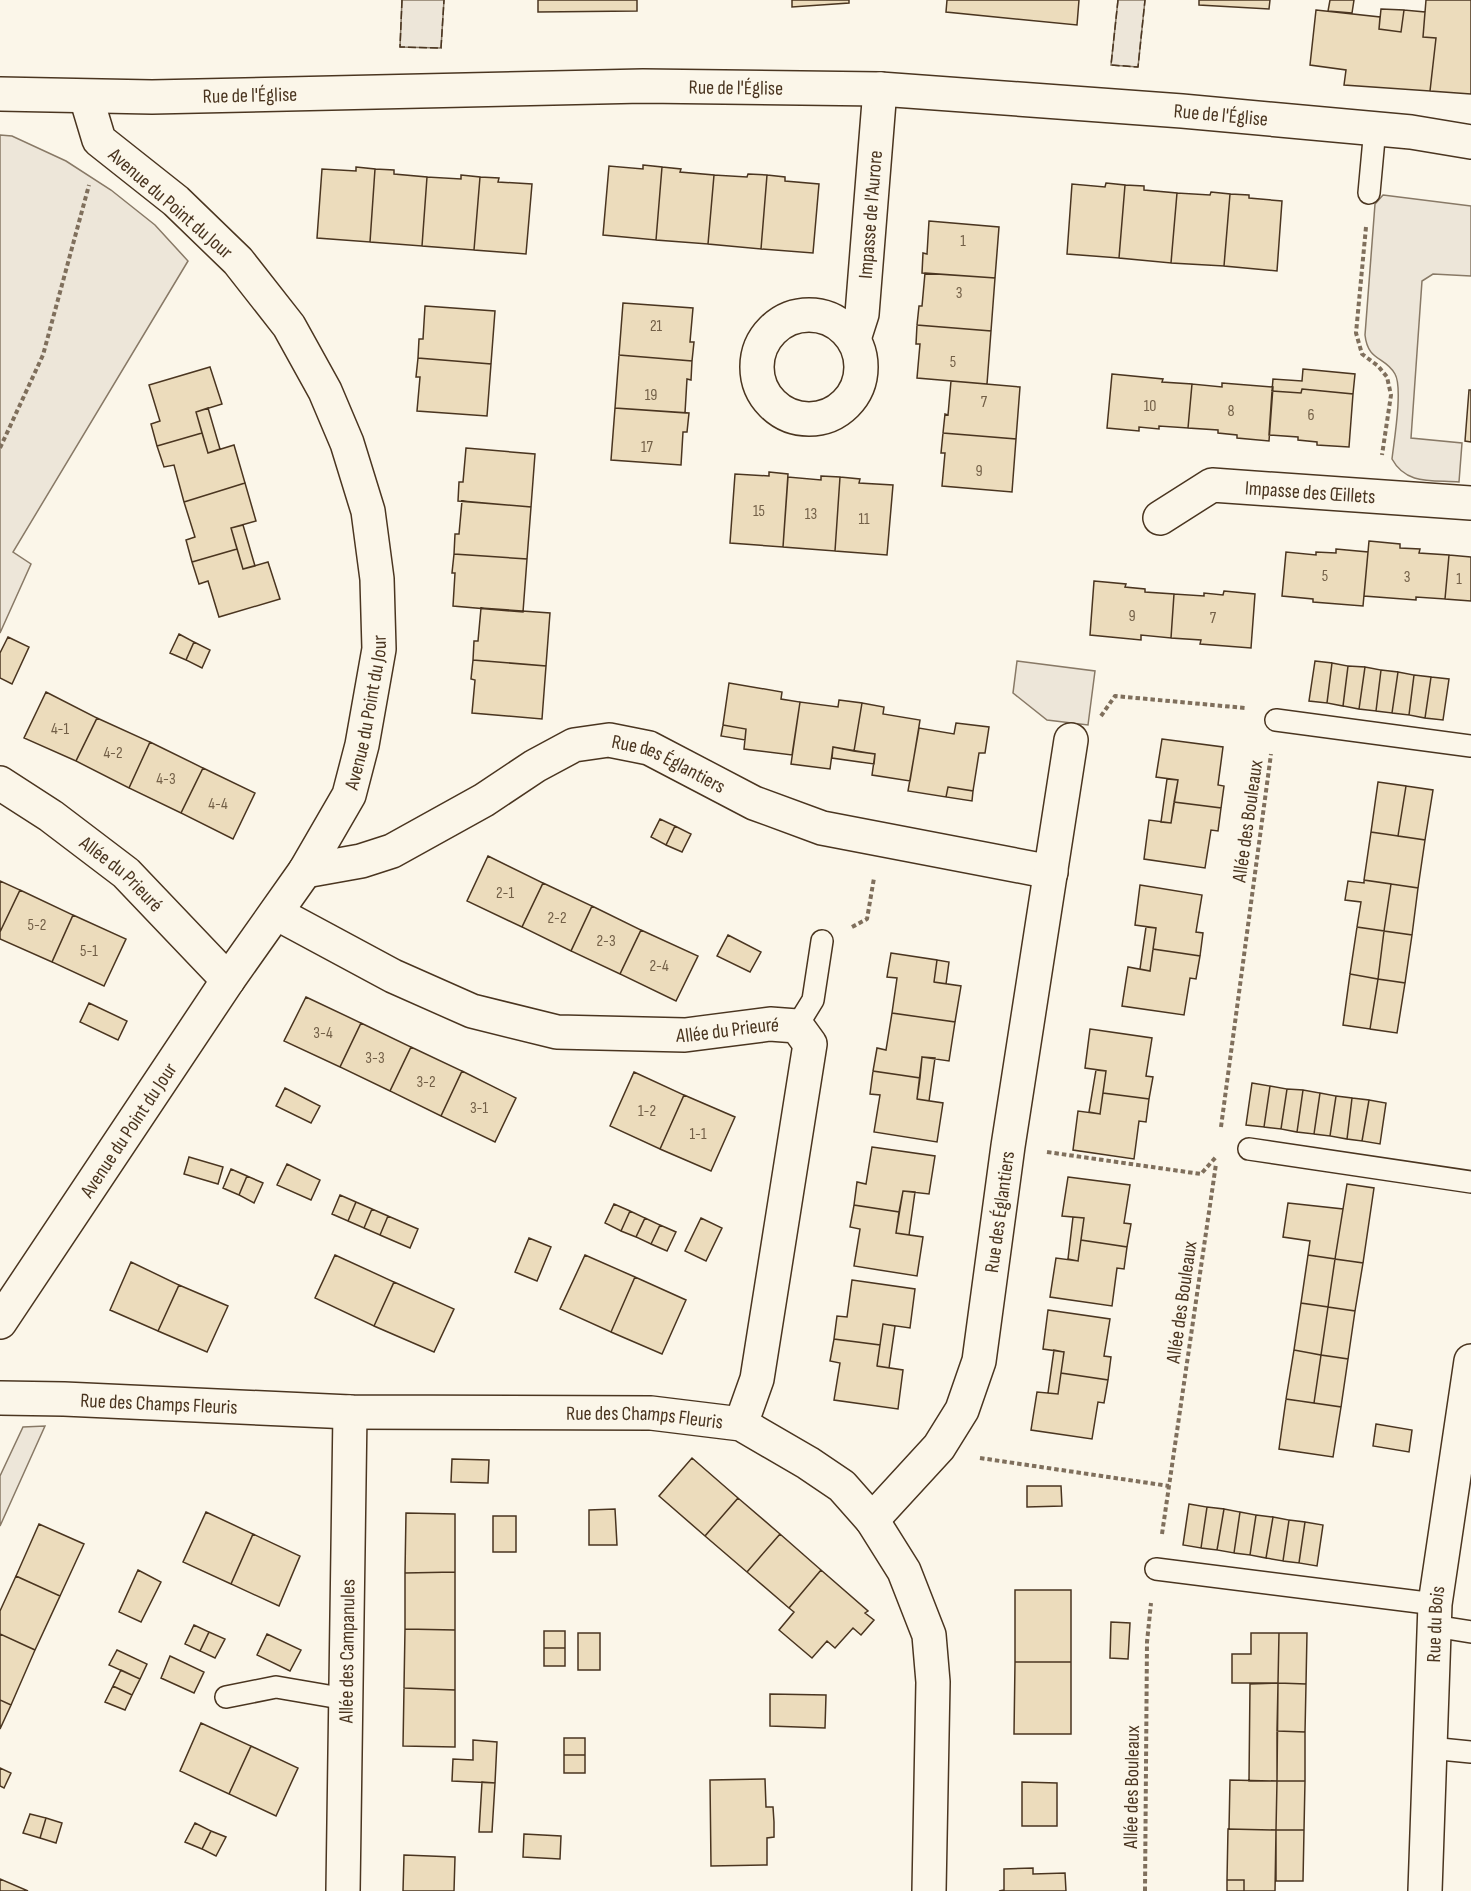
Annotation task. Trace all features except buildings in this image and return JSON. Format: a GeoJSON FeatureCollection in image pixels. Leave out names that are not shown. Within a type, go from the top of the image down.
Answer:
{"type":"FeatureCollection","features":[{"type":"Feature","properties":{"kind":"street","name":"Rue de l'Église"},"geometry":{"type":"LineString","coordinates":[[0,94],[152,97],[643,86],[880,89],[1375,128],[1471,142]]}},
{"type":"Feature","properties":{"kind":"street","name":"Impasse de l'Aurore"},"geometry":{"type":"LineString","coordinates":[[854,339],[862,314],[880,89]]}},
{"type":"Feature","properties":{"kind":"street","name":"Avenue du Point du Jour"},"geometry":{"type":"LineString","coordinates":[[0,1322],[228,980],[305,871],[349,795],[362,745],[379,649],[377,579],[368,511],[342,432],[325,391],[289,326],[238,261],[176,201],[99,140],[86,97]]}},
{"type":"Feature","properties":{"kind":"street","name":"Impasse des Œillets"},"geometry":{"type":"LineString","coordinates":[[1160,518],[1212,484],[1471,503]]}},
{"type":"Feature","properties":{"kind":"street","name":"Rue des Églantiers"},"geometry":{"type":"LineString","coordinates":[[305,871],[361,861],[392,850],[484,800],[535,766],[574,746],[609,740],[649,748],[754,803],[822,828],[1051,872]]}},
{"type":"Feature","properties":{"kind":"street","name":"Rue des Églantiers"},"geometry":{"type":"LineString","coordinates":[[872,1520],[939,1447],[962,1410],[979,1361],[1008,1146],[1071,740]]}},
{"type":"Feature","properties":{"kind":"street","name":"Allée du Prieuré"},"geometry":{"type":"LineString","coordinates":[[0,783],[51,816],[126,873],[228,980]]}},
{"type":"Feature","properties":{"kind":"street","name":"Allée du Prieuré"},"geometry":{"type":"LineString","coordinates":[[276,913],[393,976],[472,1011],[557,1032],[685,1035],[770,1024],[797,1026],[810,1044],[757,1379],[741,1424]]}},
{"type":"Feature","properties":{"kind":"street","name":"Rue du Bois"},"geometry":{"type":"LineString","coordinates":[[1425,1891],[1434,1615],[1471,1361]]}},
{"type":"Feature","properties":{"kind":"street","name":"Rue des Champs Fleuris"},"geometry":{"type":"LineString","coordinates":[[0,1398],[75,1399],[350,1412],[651,1413],[741,1424],[808,1463],[842,1486],[872,1520],[904,1571],[929,1635],[933,1682],[929,1891]]}},
{"type":"Feature","properties":{"kind":"street","name":"Allée des Campanules"},"geometry":{"type":"LineString","coordinates":[[343,1891],[350,1412]]}},
{"type":"Feature","properties":{"kind":"lane"},"geometry":{"type":"LineString","coordinates":[[1369,193],[1375,128]]}},
{"type":"Feature","properties":{"kind":"lane"},"geometry":{"type":"LineString","coordinates":[[1276,720],[1471,746]]}},
{"type":"Feature","properties":{"kind":"lane"},"geometry":{"type":"LineString","coordinates":[[797,1026],[813,1000],[822,941]]}},
{"type":"Feature","properties":{"kind":"lane"},"geometry":{"type":"LineString","coordinates":[[1249,1149],[1471,1182]]}},
{"type":"Feature","properties":{"kind":"lane"},"geometry":{"type":"LineString","coordinates":[[1156,1569],[1434,1615],[1471,1632]]}},
{"type":"Feature","properties":{"kind":"lane"},"geometry":{"type":"LineString","coordinates":[[226,1697],[276,1687],[346,1700]]}},
{"type":"Feature","properties":{"kind":"lane"},"geometry":{"type":"LineString","coordinates":[[1430,1749],[1471,1752]]}},
{"type":"Feature","properties":{"kind":"path"},"geometry":{"type":"LineString","coordinates":[[0,448],[44,355],[99,140]]}},
{"type":"Feature","properties":{"kind":"path"},"geometry":{"type":"LineString","coordinates":[[1369,193],[1356,333],[1362,354],[1378,366],[1387,377],[1391,395],[1376,497]]}},
{"type":"Feature","properties":{"kind":"path"},"geometry":{"type":"LineString","coordinates":[[1071,740],[1093,728],[1115,696],[1247,708],[1276,720]]}},
{"type":"Feature","properties":{"kind":"path","name":"Allée des Bouleaux"},"geometry":{"type":"LineString","coordinates":[[1221,1131],[1276,720]]}},
{"type":"Feature","properties":{"kind":"path"},"geometry":{"type":"LineString","coordinates":[[822,941],[867,919],[881,839]]}},
{"type":"Feature","properties":{"kind":"path","name":"Allée des Bouleaux"},"geometry":{"type":"LineString","coordinates":[[1008,1146],[1201,1174],[1218,1155],[1152,1593],[1147,1642],[1145,1891]]}},
{"type":"Feature","properties":{"kind":"path"},"geometry":{"type":"LineString","coordinates":[[939,1447],[972,1457],[1169,1486]]}},
{"type":"Feature","properties":{"kind":"shaded area"},"geometry":{"type":"Polygon","coordinates":[[[402,0],[444,0],[441,48],[400,47],[402,0]]]}},
{"type":"Feature","properties":{"kind":"shaded area"},"geometry":{"type":"Polygon","coordinates":[[[1118,0],[1145,0],[1138,67],[1111,65],[1118,0]]]}},
{"type":"Feature","properties":{"kind":"shaded area"},"geometry":{"type":"Polygon","coordinates":[[[0,135],[12,136],[66,161],[111,190],[155,225],[188,261],[13,552],[31,564],[0,633],[0,135]]]}},
{"type":"Feature","properties":{"kind":"shaded area"},"geometry":{"type":"Polygon","coordinates":[[[1383,195],[1471,206],[1471,276],[1433,274],[1422,281],[1411,438],[1462,443],[1459,482],[1430,481],[1412,477],[1398,467],[1392,459],[1397,415],[1397,381],[1391,368],[1370,350],[1365,335],[1375,204],[1383,195]]]}},
{"type":"Feature","properties":{"kind":"shaded area"},"geometry":{"type":"Polygon","coordinates":[[[1017,661],[1095,671],[1088,725],[1047,720],[1013,693],[1017,661]]]}},
{"type":"Feature","properties":{"kind":"shaded area"},"geometry":{"type":"Polygon","coordinates":[[[45,1426],[0,1526],[0,1476],[23,1427],[45,1426]]]}},
{"type":"Feature","properties":{"kind":"fence"},"geometry":{"type":"LineString","coordinates":[[402,0],[400,47],[441,48],[444,0]]}},
{"type":"Feature","properties":{"kind":"fence"},"geometry":{"type":"LineString","coordinates":[[1118,0],[1111,65],[1138,67],[1145,0]]}}]}
